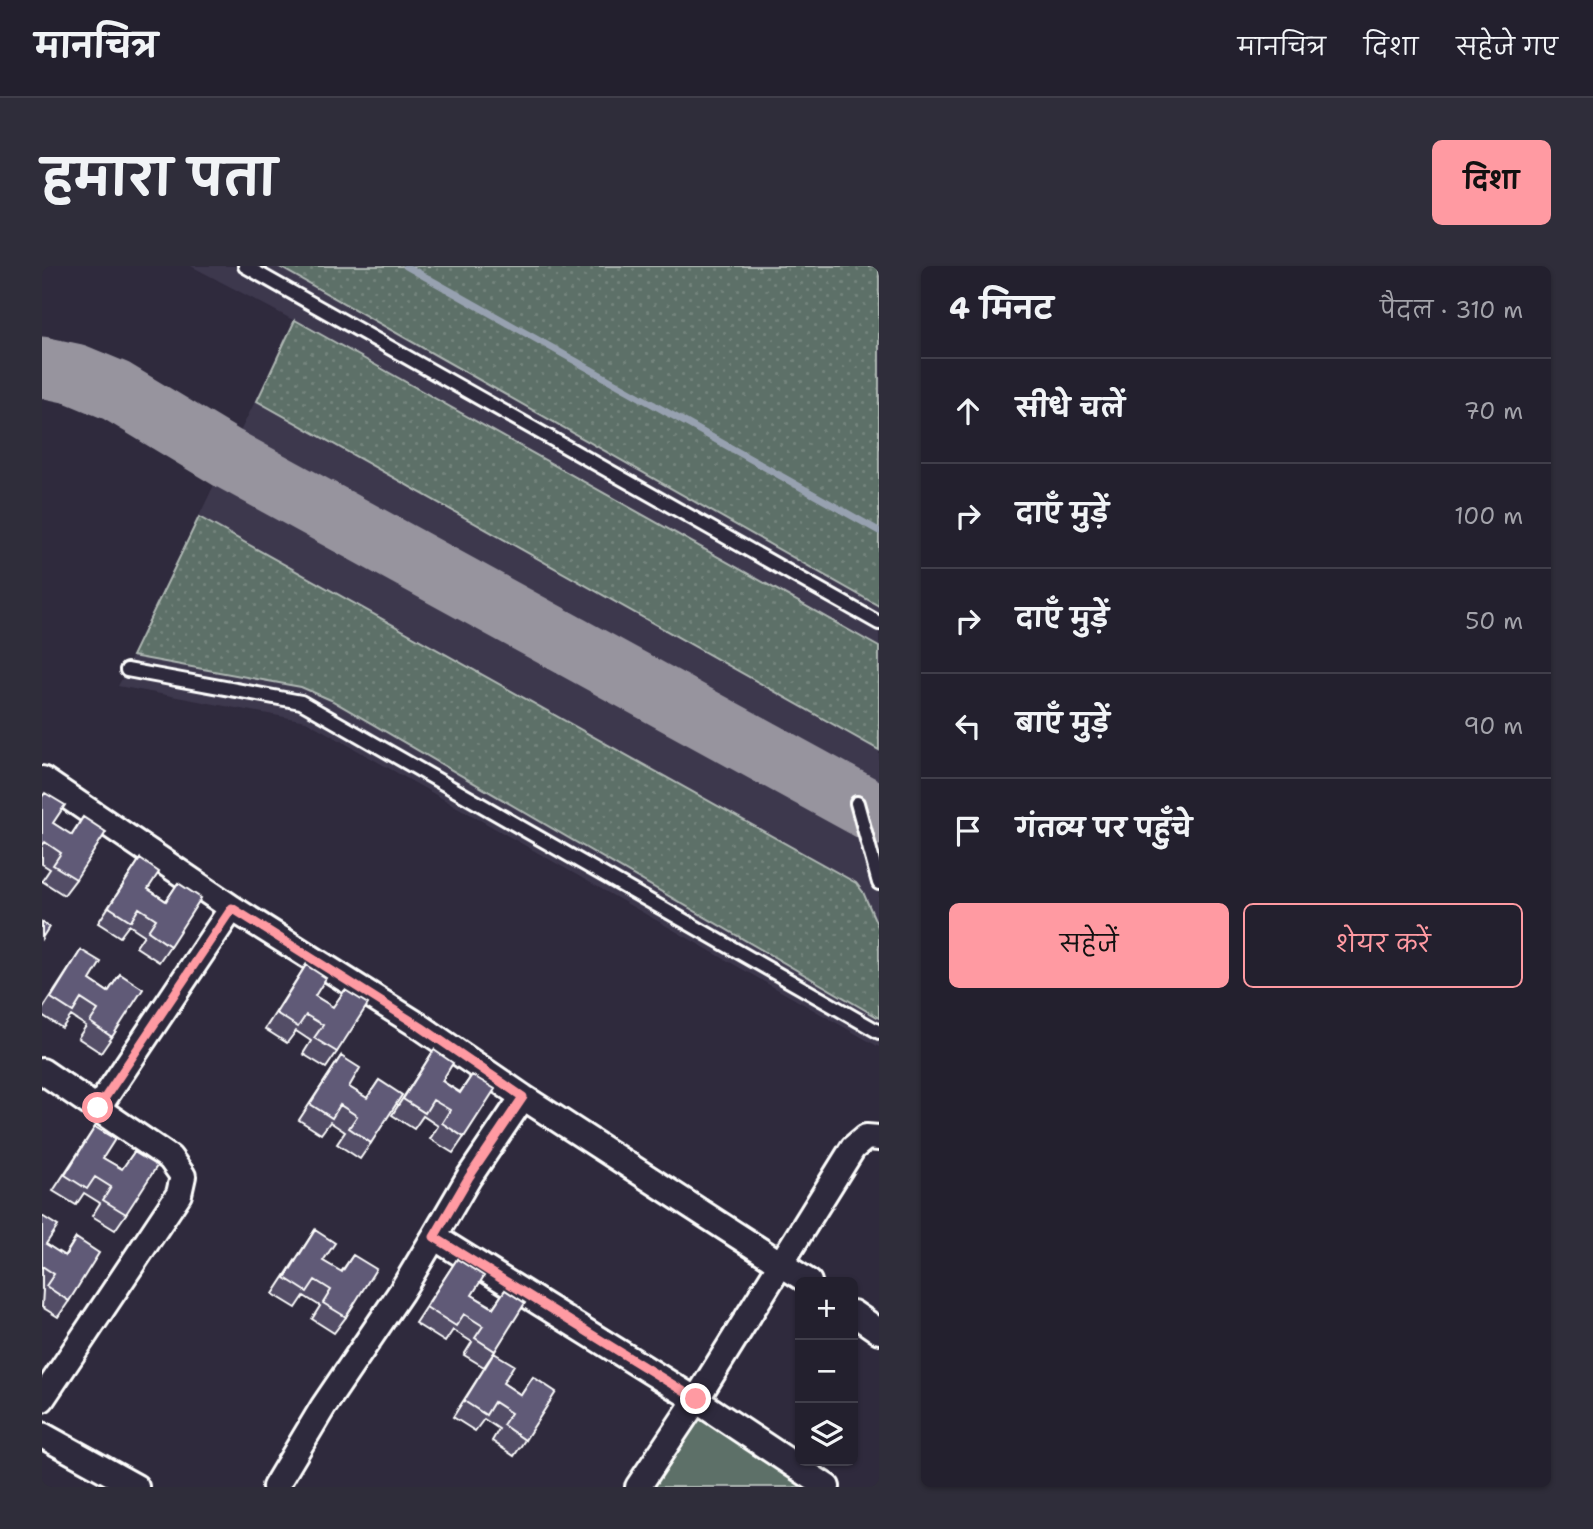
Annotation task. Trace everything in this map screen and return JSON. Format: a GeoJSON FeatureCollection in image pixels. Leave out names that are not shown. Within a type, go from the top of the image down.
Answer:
{"type":"FeatureCollection","features":[{"type":"Feature","properties":{"kind":"street"},"geometry":{"type":"LineString","coordinates":[[42,779],[232,908],[421,1027],[523,1097],[802,1277]]}},
{"type":"Feature","properties":{"kind":"street"},"geometry":{"type":"LineString","coordinates":[[98,1108],[232,908]]}},
{"type":"Feature","properties":{"kind":"street"},"geometry":{"type":"LineString","coordinates":[[42,1399],[49,1372],[179,1194],[183,1176],[170,1158],[43,1074]]}},
{"type":"Feature","properties":{"kind":"street"},"geometry":{"type":"LineString","coordinates":[[275,1487],[323,1407],[401,1292],[469,1177],[523,1097]]}},
{"type":"Feature","properties":{"kind":"street"},"geometry":{"type":"LineString","coordinates":[[638,1487],[853,1148],[866,1137],[879,1138]]}},
{"type":"Feature","properties":{"kind":"street"},"geometry":{"type":"LineString","coordinates":[[434,1237],[696,1399],[827,1487]]}},
{"type":"Feature","properties":{"kind":"street"},"geometry":{"type":"LineString","coordinates":[[858,1316],[879,1331]]}},
{"type":"Feature","properties":{"kind":"street"},"geometry":{"type":"LineString","coordinates":[[42,1435],[136,1487]]}},
{"type":"Feature","properties":{"kind":"lane"},"geometry":{"type":"LineString","coordinates":[[245,266],[879,623]]}},
{"type":"Feature","properties":{"kind":"lane"},"geometry":{"type":"LineString","coordinates":[[127,670],[301,702],[879,1032]]}},
{"type":"Feature","properties":{"kind":"lane"},"geometry":{"type":"LineString","coordinates":[[858,803],[879,883]]}},
{"type":"Feature","properties":{"kind":"shaded area"},"geometry":{"type":"Polygon","coordinates":[[[191,266],[879,266],[879,1047],[306,721],[118,686],[295,321],[191,266]]]}},
{"type":"Feature","properties":{"kind":"green space"},"geometry":{"type":"Polygon","coordinates":[[[278,266],[879,266],[879,606],[278,266]]]}},
{"type":"Feature","properties":{"kind":"green space"},"geometry":{"type":"Polygon","coordinates":[[[295,320],[879,647],[879,750],[257,401],[295,320]]]}},
{"type":"Feature","properties":{"kind":"green space"},"geometry":{"type":"Polygon","coordinates":[[[199,517],[856,883],[863,892],[879,929],[879,1018],[331,700],[301,687],[132,656],[199,517]]]}},
{"type":"Feature","properties":{"kind":"green space"},"geometry":{"type":"Polygon","coordinates":[[[700,1413],[806,1487],[652,1487],[700,1413]]]}},
{"type":"Feature","properties":{"kind":"building"},"geometry":{"type":"Polygon","coordinates":[[[45,793],[65,805],[53,823],[72,835],[83,817],[106,832],[76,879],[53,865],[61,853],[45,842],[42,846],[42,797],[45,793]]]}},
{"type":"Feature","properties":{"kind":"building"},"geometry":{"type":"Polygon","coordinates":[[[140,859],[159,872],[148,889],[166,901],[178,883],[201,898],[170,946],[148,931],[156,919],[139,908],[131,921],[109,907],[140,859]]]}},
{"type":"Feature","properties":{"kind":"building"},"geometry":{"type":"Polygon","coordinates":[[[42,922],[49,927],[42,938],[42,922]]]}},
{"type":"Feature","properties":{"kind":"building"},"geometry":{"type":"Polygon","coordinates":[[[81,950],[101,962],[90,980],[108,992],[120,974],[143,989],[112,1037],[90,1022],[98,1010],[81,999],[73,1012],[51,998],[81,950]]]}},
{"type":"Feature","properties":{"kind":"building"},"geometry":{"type":"Polygon","coordinates":[[[306,965],[326,978],[315,996],[333,1007],[345,990],[368,1004],[337,1052],[314,1038],[323,1025],[306,1015],[298,1027],[276,1013],[306,965]]]}},
{"type":"Feature","properties":{"kind":"building"},"geometry":{"type":"Polygon","coordinates":[[[434,1050],[453,1063],[442,1081],[460,1093],[472,1075],[495,1089],[464,1137],[442,1123],[450,1110],[433,1100],[425,1113],[403,1099],[434,1050]]]}},
{"type":"Feature","properties":{"kind":"building"},"geometry":{"type":"Polygon","coordinates":[[[341,1056],[360,1068],[349,1087],[367,1098],[379,1080],[402,1095],[371,1143],[349,1128],[357,1116],[340,1105],[332,1118],[310,1104],[341,1056]]]}},
{"type":"Feature","properties":{"kind":"building"},"geometry":{"type":"Polygon","coordinates":[[[95,1127],[115,1139],[103,1158],[122,1169],[134,1152],[157,1166],[126,1214],[103,1200],[111,1187],[95,1177],[87,1189],[65,1175],[95,1127]]]}},
{"type":"Feature","properties":{"kind":"building"},"geometry":{"type":"Polygon","coordinates":[[[42,1216],[58,1226],[46,1244],[65,1256],[76,1238],[99,1253],[69,1301],[46,1286],[54,1274],[42,1266],[42,1216]]]}},
{"type":"Feature","properties":{"kind":"building"},"geometry":{"type":"Polygon","coordinates":[[[315,1230],[335,1243],[323,1261],[342,1272],[353,1255],[376,1269],[346,1317],[323,1303],[331,1290],[315,1280],[307,1292],[285,1278],[315,1230]]]}},
{"type":"Feature","properties":{"kind":"building"},"geometry":{"type":"Polygon","coordinates":[[[457,1259],[484,1276],[472,1295],[493,1308],[505,1290],[525,1303],[495,1351],[475,1338],[483,1326],[464,1314],[456,1326],[426,1307],[457,1259]]]}},
{"type":"Feature","properties":{"kind":"building"},"geometry":{"type":"Polygon","coordinates":[[[494,1353],[514,1365],[503,1383],[521,1395],[533,1377],[556,1392],[525,1440],[503,1425],[511,1413],[494,1402],[486,1415],[464,1401],[494,1353]]]}},
{"type":"Feature","properties":{"kind":"waterway"},"geometry":{"type":"LineString","coordinates":[[406,266],[879,531]]}},
{"type":"Feature","properties":{"kind":"taxiway"},"geometry":{"type":"LineString","coordinates":[[42,367],[75,374],[116,391],[227,458],[879,815]]}},
{"type":"Feature","properties":{"kind":"route"},"geometry":{"type":"LineString","coordinates":[[98,1108],[232,908],[421,1027],[523,1097],[469,1177],[434,1237],[696,1399]]}}]}
